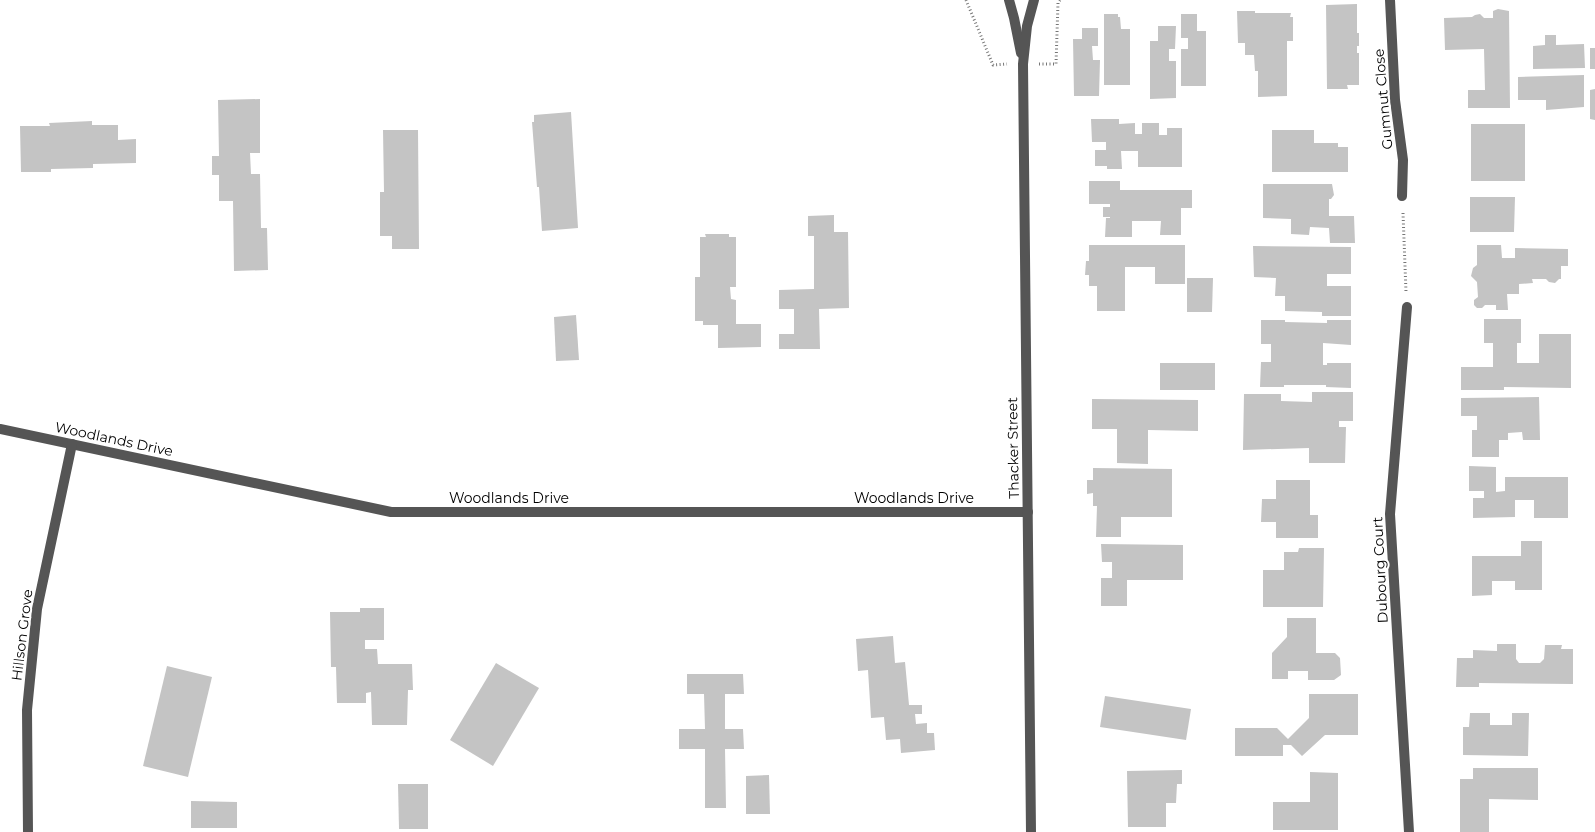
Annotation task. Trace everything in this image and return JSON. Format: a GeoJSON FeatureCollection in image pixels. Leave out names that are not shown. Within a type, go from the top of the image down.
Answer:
{"type":"FeatureCollection","features":[{"type":"Feature","properties":{"kind":"street","name":"Thacker Street"},"geometry":{"type":"LineString","coordinates":[[1009,0],[1023,64]]}},
{"type":"Feature","properties":{"kind":"street","name":"Thacker Street"},"geometry":{"type":"LineString","coordinates":[[1031,832],[1023,64],[1027,26],[1034,0]]}},
{"type":"Feature","properties":{"kind":"street","name":"Gumnut Close"},"geometry":{"type":"LineString","coordinates":[[1390,0],[1395,100],[1403,160],[1402,196]]}},
{"type":"Feature","properties":{"kind":"street","name":"Dubourg Court"},"geometry":{"type":"LineString","coordinates":[[1407,307],[1390,514],[1409,832]]}},
{"type":"Feature","properties":{"kind":"street","name":"Woodlands Drive"},"geometry":{"type":"LineString","coordinates":[[0,429],[390,512],[1028,512]]}},
{"type":"Feature","properties":{"kind":"street","name":"Hillson Grove"},"geometry":{"type":"LineString","coordinates":[[28,832],[27,710],[37,609],[72,444]]}},
{"type":"Feature","properties":{"kind":"path"},"geometry":{"type":"LineString","coordinates":[[1402,196],[1407,307]]}},
{"type":"Feature","properties":{"kind":"building"},"geometry":{"type":"Polygon","coordinates":[[[1357,4],[1359,85],[1347,85],[1348,89],[1327,89],[1326,5],[1357,4]]]}},
{"type":"Feature","properties":{"kind":"building"},"geometry":{"type":"Polygon","coordinates":[[[1498,9],[1509,11],[1510,108],[1468,108],[1468,90],[1485,90],[1484,49],[1445,50],[1444,18],[1472,17],[1480,14],[1484,18],[1493,18],[1493,11],[1498,9]]]}},
{"type":"Feature","properties":{"kind":"building"},"geometry":{"type":"Polygon","coordinates":[[[1237,11],[1291,13],[1290,17],[1293,17],[1293,41],[1287,41],[1287,96],[1258,97],[1258,71],[1255,71],[1254,55],[1245,55],[1245,43],[1238,43],[1237,11]]]}},
{"type":"Feature","properties":{"kind":"building"},"geometry":{"type":"Polygon","coordinates":[[[1104,14],[1118,14],[1121,29],[1130,29],[1130,85],[1104,85],[1104,14]]]}},
{"type":"Feature","properties":{"kind":"building"},"geometry":{"type":"Polygon","coordinates":[[[1181,14],[1197,14],[1197,31],[1206,31],[1206,86],[1181,86],[1181,49],[1188,49],[1188,38],[1181,38],[1181,14]]]}},
{"type":"Feature","properties":{"kind":"building"},"geometry":{"type":"Polygon","coordinates":[[[1158,26],[1176,26],[1175,49],[1169,49],[1169,61],[1176,61],[1176,98],[1150,99],[1150,41],[1158,41],[1158,26]]]}},
{"type":"Feature","properties":{"kind":"building"},"geometry":{"type":"Polygon","coordinates":[[[1082,28],[1098,28],[1098,46],[1092,46],[1093,60],[1100,60],[1099,96],[1074,96],[1073,39],[1082,39],[1082,28]]]}},
{"type":"Feature","properties":{"kind":"building"},"geometry":{"type":"Polygon","coordinates":[[[1545,35],[1556,35],[1556,45],[1584,44],[1585,68],[1533,69],[1533,46],[1545,45],[1545,35]]]}},
{"type":"Feature","properties":{"kind":"building"},"geometry":{"type":"Polygon","coordinates":[[[1590,48],[1595,48],[1595,69],[1590,69],[1590,48]]]}},
{"type":"Feature","properties":{"kind":"building"},"geometry":{"type":"Polygon","coordinates":[[[1584,75],[1584,107],[1546,110],[1546,100],[1518,100],[1518,77],[1584,75]]]}},
{"type":"Feature","properties":{"kind":"building"},"geometry":{"type":"Polygon","coordinates":[[[1595,89],[1595,120],[1590,119],[1590,90],[1595,89]]]}},
{"type":"Feature","properties":{"kind":"building"},"geometry":{"type":"Polygon","coordinates":[[[260,99],[260,153],[250,153],[251,174],[260,174],[261,228],[267,228],[268,270],[234,271],[233,201],[219,201],[219,175],[212,175],[212,156],[219,156],[218,100],[260,99]]]}},
{"type":"Feature","properties":{"kind":"building"},"geometry":{"type":"Polygon","coordinates":[[[571,112],[578,228],[542,231],[532,122],[534,122],[534,115],[571,112]]]}},
{"type":"Feature","properties":{"kind":"building"},"geometry":{"type":"Polygon","coordinates":[[[1091,119],[1119,119],[1119,124],[1135,123],[1135,134],[1142,134],[1142,123],[1159,123],[1159,135],[1167,135],[1167,128],[1182,128],[1182,167],[1138,167],[1138,151],[1121,151],[1122,169],[1107,169],[1107,166],[1095,166],[1095,150],[1106,150],[1106,142],[1092,142],[1091,119]]]}},
{"type":"Feature","properties":{"kind":"building"},"geometry":{"type":"Polygon","coordinates":[[[92,121],[92,125],[118,125],[118,140],[136,139],[136,163],[93,164],[93,168],[51,169],[51,172],[21,172],[20,126],[50,126],[49,123],[92,121]]]}},
{"type":"Feature","properties":{"kind":"building"},"geometry":{"type":"Polygon","coordinates":[[[1471,124],[1525,124],[1525,181],[1471,181],[1471,124]]]}},
{"type":"Feature","properties":{"kind":"building"},"geometry":{"type":"Polygon","coordinates":[[[383,130],[418,130],[419,249],[392,249],[392,236],[380,236],[380,192],[384,192],[383,130]]]}},
{"type":"Feature","properties":{"kind":"building"},"geometry":{"type":"Polygon","coordinates":[[[1272,130],[1314,130],[1314,143],[1338,143],[1338,147],[1348,147],[1348,172],[1272,172],[1272,130]]]}},
{"type":"Feature","properties":{"kind":"building"},"geometry":{"type":"Polygon","coordinates":[[[1089,181],[1120,181],[1120,190],[1192,190],[1192,208],[1181,208],[1181,235],[1160,235],[1161,221],[1132,221],[1132,237],[1105,237],[1106,218],[1110,217],[1103,217],[1103,207],[1110,207],[1110,204],[1089,204],[1089,181]]]}},
{"type":"Feature","properties":{"kind":"building"},"geometry":{"type":"Polygon","coordinates":[[[1263,184],[1332,184],[1334,195],[1329,199],[1329,216],[1354,216],[1355,243],[1330,243],[1329,228],[1310,227],[1309,235],[1291,234],[1291,219],[1263,218],[1263,184]]]}},
{"type":"Feature","properties":{"kind":"building"},"geometry":{"type":"Polygon","coordinates":[[[1470,197],[1515,197],[1514,232],[1470,232],[1470,197]]]}},
{"type":"Feature","properties":{"kind":"building"},"geometry":{"type":"Polygon","coordinates":[[[834,215],[834,232],[848,232],[849,308],[819,309],[820,349],[779,349],[779,334],[794,334],[794,309],[779,309],[779,290],[814,289],[814,236],[808,236],[808,216],[834,215]]]}},
{"type":"Feature","properties":{"kind":"building"},"geometry":{"type":"Polygon","coordinates":[[[705,234],[729,234],[729,237],[736,237],[736,287],[730,287],[731,299],[736,300],[736,324],[761,324],[761,347],[718,348],[718,325],[703,325],[703,321],[695,321],[695,277],[700,277],[700,237],[706,237],[705,234]]]}},
{"type":"Feature","properties":{"kind":"building"},"geometry":{"type":"Polygon","coordinates":[[[1089,245],[1185,245],[1185,284],[1155,284],[1155,267],[1125,267],[1125,311],[1097,311],[1097,286],[1089,286],[1089,275],[1085,275],[1086,261],[1089,261],[1089,245]]]}},
{"type":"Feature","properties":{"kind":"building"},"geometry":{"type":"Polygon","coordinates":[[[1477,245],[1501,245],[1502,258],[1515,258],[1515,248],[1568,249],[1568,266],[1561,266],[1561,279],[1555,283],[1549,282],[1546,279],[1532,279],[1533,283],[1519,284],[1519,294],[1507,294],[1508,310],[1496,310],[1496,305],[1485,305],[1482,308],[1477,308],[1474,305],[1474,300],[1478,297],[1477,282],[1471,276],[1473,268],[1477,265],[1477,245]]]}},
{"type":"Feature","properties":{"kind":"building"},"geometry":{"type":"Polygon","coordinates":[[[1253,246],[1351,247],[1351,274],[1327,274],[1327,286],[1351,286],[1351,316],[1322,316],[1322,312],[1285,311],[1285,296],[1275,296],[1276,278],[1254,277],[1253,246]]]}},
{"type":"Feature","properties":{"kind":"building"},"geometry":{"type":"Polygon","coordinates":[[[1187,278],[1213,278],[1212,312],[1187,312],[1187,278]]]}},
{"type":"Feature","properties":{"kind":"building"},"geometry":{"type":"Polygon","coordinates":[[[576,315],[579,360],[556,361],[554,317],[576,315]]]}},
{"type":"Feature","properties":{"kind":"building"},"geometry":{"type":"Polygon","coordinates":[[[1484,319],[1521,319],[1521,343],[1517,343],[1517,363],[1539,363],[1539,334],[1571,334],[1571,388],[1504,387],[1504,390],[1461,390],[1461,367],[1493,367],[1493,343],[1484,343],[1484,319]]]}},
{"type":"Feature","properties":{"kind":"building"},"geometry":{"type":"Polygon","coordinates":[[[1261,320],[1327,323],[1327,320],[1351,320],[1351,345],[1323,343],[1323,365],[1327,365],[1327,363],[1351,363],[1351,388],[1326,387],[1326,385],[1260,387],[1261,362],[1271,362],[1271,344],[1261,344],[1261,320]]]}},
{"type":"Feature","properties":{"kind":"building"},"geometry":{"type":"Polygon","coordinates":[[[1160,363],[1215,363],[1215,390],[1160,390],[1160,363]]]}},
{"type":"Feature","properties":{"kind":"building"},"geometry":{"type":"Polygon","coordinates":[[[1312,392],[1353,392],[1353,421],[1339,421],[1339,427],[1346,427],[1345,463],[1309,463],[1309,448],[1243,450],[1244,394],[1281,394],[1281,401],[1312,402],[1312,392]]]}},
{"type":"Feature","properties":{"kind":"building"},"geometry":{"type":"Polygon","coordinates":[[[1539,397],[1540,440],[1523,440],[1522,432],[1508,433],[1508,440],[1499,440],[1499,457],[1472,457],[1472,430],[1477,430],[1477,416],[1461,416],[1461,398],[1539,397]]]}},
{"type":"Feature","properties":{"kind":"building"},"geometry":{"type":"Polygon","coordinates":[[[1092,399],[1198,400],[1198,431],[1148,430],[1148,464],[1117,463],[1117,429],[1092,429],[1092,399]]]}},
{"type":"Feature","properties":{"kind":"building"},"geometry":{"type":"Polygon","coordinates":[[[1469,466],[1496,467],[1496,492],[1505,491],[1505,477],[1568,477],[1568,518],[1534,518],[1534,500],[1515,500],[1515,517],[1473,518],[1473,498],[1484,498],[1484,491],[1469,491],[1469,466]]]}},
{"type":"Feature","properties":{"kind":"building"},"geometry":{"type":"Polygon","coordinates":[[[1093,468],[1172,469],[1172,517],[1121,517],[1121,537],[1096,537],[1097,506],[1093,506],[1093,493],[1087,494],[1087,480],[1093,480],[1093,468]]]}},
{"type":"Feature","properties":{"kind":"building"},"geometry":{"type":"Polygon","coordinates":[[[1276,480],[1310,480],[1310,515],[1318,515],[1318,538],[1276,538],[1276,522],[1261,522],[1262,499],[1276,499],[1276,480]]]}},
{"type":"Feature","properties":{"kind":"building"},"geometry":{"type":"Polygon","coordinates":[[[1521,541],[1542,541],[1542,590],[1515,590],[1515,581],[1492,581],[1492,595],[1472,596],[1472,556],[1521,556],[1521,541]]]}},
{"type":"Feature","properties":{"kind":"building"},"geometry":{"type":"Polygon","coordinates":[[[1101,544],[1183,545],[1183,580],[1127,580],[1127,606],[1101,606],[1101,578],[1112,578],[1112,562],[1102,562],[1101,544]]]}},
{"type":"Feature","properties":{"kind":"building"},"geometry":{"type":"Polygon","coordinates":[[[1299,548],[1324,548],[1323,607],[1263,607],[1263,570],[1284,570],[1284,552],[1298,552],[1299,548]]]}},
{"type":"Feature","properties":{"kind":"building"},"geometry":{"type":"Polygon","coordinates":[[[360,608],[384,608],[384,640],[365,640],[365,649],[377,649],[378,664],[412,664],[413,690],[408,690],[407,725],[372,725],[371,692],[366,693],[366,703],[337,703],[336,667],[331,667],[330,612],[360,612],[360,608]]]}},
{"type":"Feature","properties":{"kind":"building"},"geometry":{"type":"Polygon","coordinates":[[[1287,618],[1316,618],[1316,653],[1335,653],[1340,658],[1341,675],[1334,680],[1308,680],[1308,671],[1288,671],[1288,679],[1272,679],[1272,653],[1287,637],[1287,618]]]}},
{"type":"Feature","properties":{"kind":"building"},"geometry":{"type":"Polygon","coordinates":[[[893,636],[895,663],[905,662],[909,705],[922,705],[922,714],[915,714],[916,724],[927,723],[927,733],[934,733],[935,750],[901,753],[900,739],[886,740],[884,717],[871,718],[868,670],[858,671],[856,639],[893,636]]]}},
{"type":"Feature","properties":{"kind":"building"},"geometry":{"type":"Polygon","coordinates":[[[1497,644],[1516,644],[1516,659],[1519,663],[1540,663],[1544,659],[1545,645],[1562,645],[1561,649],[1573,649],[1573,684],[1479,683],[1479,687],[1456,687],[1457,658],[1473,658],[1473,650],[1497,651],[1497,644]]]}},
{"type":"Feature","properties":{"kind":"building"},"geometry":{"type":"Polygon","coordinates":[[[496,663],[539,688],[493,766],[450,740],[496,663]]]}},
{"type":"Feature","properties":{"kind":"building"},"geometry":{"type":"Polygon","coordinates":[[[167,666],[212,677],[188,777],[143,766],[167,666]]]}},
{"type":"Feature","properties":{"kind":"building"},"geometry":{"type":"Polygon","coordinates":[[[687,674],[743,674],[744,694],[725,694],[725,729],[743,729],[744,749],[725,749],[726,808],[705,808],[705,749],[679,749],[679,729],[705,729],[704,694],[687,694],[687,674]]]}},
{"type":"Feature","properties":{"kind":"building"},"geometry":{"type":"Polygon","coordinates":[[[1309,694],[1358,694],[1358,735],[1325,735],[1302,756],[1291,745],[1283,745],[1283,756],[1235,756],[1235,728],[1277,728],[1288,739],[1309,718],[1309,694]]]}},
{"type":"Feature","properties":{"kind":"building"},"geometry":{"type":"Polygon","coordinates":[[[1105,696],[1191,709],[1186,740],[1100,727],[1105,696]]]}},
{"type":"Feature","properties":{"kind":"building"},"geometry":{"type":"Polygon","coordinates":[[[1470,713],[1490,713],[1490,725],[1512,725],[1512,713],[1529,713],[1528,756],[1463,755],[1463,727],[1469,727],[1470,713]]]}},
{"type":"Feature","properties":{"kind":"building"},"geometry":{"type":"Polygon","coordinates":[[[1473,768],[1538,768],[1538,800],[1489,799],[1489,832],[1460,832],[1460,779],[1473,779],[1473,768]]]}},
{"type":"Feature","properties":{"kind":"building"},"geometry":{"type":"Polygon","coordinates":[[[1182,770],[1182,784],[1177,784],[1176,803],[1166,803],[1166,827],[1128,827],[1127,771],[1182,770]]]}},
{"type":"Feature","properties":{"kind":"building"},"geometry":{"type":"Polygon","coordinates":[[[1310,772],[1338,773],[1338,830],[1273,830],[1273,802],[1310,802],[1310,772]]]}},
{"type":"Feature","properties":{"kind":"building"},"geometry":{"type":"Polygon","coordinates":[[[769,775],[770,814],[746,814],[746,776],[769,775]]]}},
{"type":"Feature","properties":{"kind":"building"},"geometry":{"type":"Polygon","coordinates":[[[398,784],[428,784],[428,829],[399,829],[398,784]]]}},
{"type":"Feature","properties":{"kind":"building"},"geometry":{"type":"Polygon","coordinates":[[[191,801],[237,802],[237,828],[191,828],[191,801]]]}}]}
